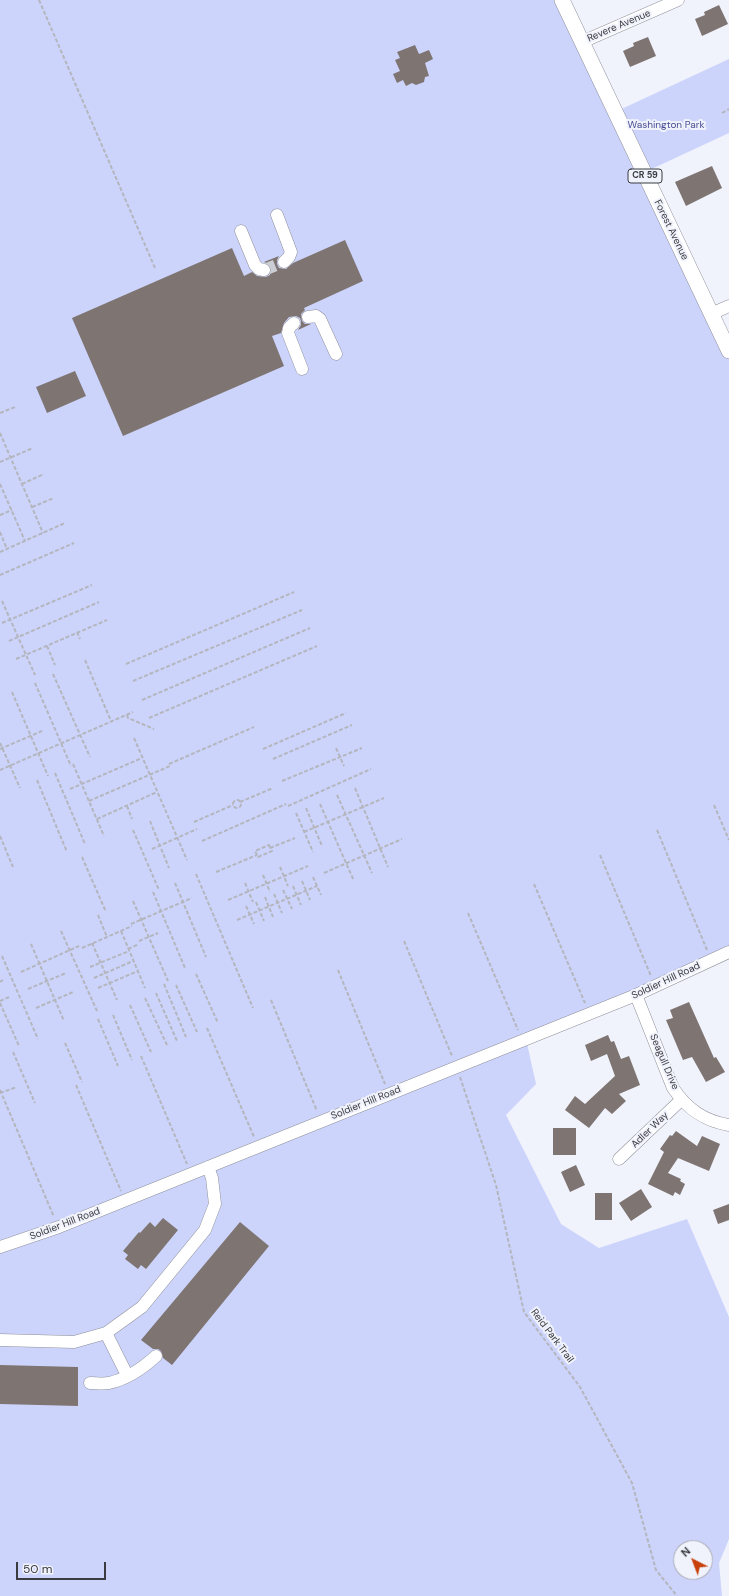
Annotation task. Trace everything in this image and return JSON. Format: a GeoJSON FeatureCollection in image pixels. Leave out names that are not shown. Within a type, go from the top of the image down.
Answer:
{"type":"FeatureCollection","features":[{"type":"Feature","properties":{"kind":"main road","name":"Forest Avenue"},"geometry":{"type":"LineString","coordinates":[[562,0],[729,351]]}},
{"type":"Feature","properties":{"kind":"street","name":"Revere Avenue"},"geometry":{"type":"LineString","coordinates":[[582,42],[678,0]]}},
{"type":"Feature","properties":{"kind":"street"},"geometry":{"type":"LineString","coordinates":[[277,215],[291,252],[289,257],[284,262]]}},
{"type":"Feature","properties":{"kind":"street"},"geometry":{"type":"LineString","coordinates":[[241,231],[255,265],[259,269],[264,270]]}},
{"type":"Feature","properties":{"kind":"street"},"geometry":{"type":"LineString","coordinates":[[711,314],[729,306]]}},
{"type":"Feature","properties":{"kind":"street"},"geometry":{"type":"LineString","coordinates":[[308,317],[316,316],[320,318],[336,354]]}},
{"type":"Feature","properties":{"kind":"street"},"geometry":{"type":"LineString","coordinates":[[294,323],[289,328],[288,333],[302,369]]}},
{"type":"Feature","properties":{"kind":"street","name":"Soldier Hill Road"},"geometry":{"type":"LineString","coordinates":[[0,1247],[59,1227],[636,995],[729,952]]}},
{"type":"Feature","properties":{"kind":"street","name":"Seagull Drive"},"geometry":{"type":"LineString","coordinates":[[636,995],[673,1088],[693,1111],[718,1123],[729,1125]]}},
{"type":"Feature","properties":{"kind":"street","name":"Adler Way"},"geometry":{"type":"LineString","coordinates":[[620,1160],[682,1100]]}},
{"type":"Feature","properties":{"kind":"street"},"geometry":{"type":"LineString","coordinates":[[0,1340],[74,1342],[106,1333],[142,1307],[205,1230],[215,1204],[212,1178],[208,1167]]}},
{"type":"Feature","properties":{"kind":"street"},"geometry":{"type":"LineString","coordinates":[[106,1333],[127,1375]]}},
{"type":"Feature","properties":{"kind":"street"},"geometry":{"type":"LineString","coordinates":[[90,1383],[110,1382],[143,1368],[156,1356]]}},
{"type":"Feature","properties":{"kind":"path"},"geometry":{"type":"LineString","coordinates":[[39,0],[155,268]]}},
{"type":"Feature","properties":{"kind":"path"},"geometry":{"type":"LineString","coordinates":[[722,113],[729,109]]}},
{"type":"Feature","properties":{"kind":"path"},"geometry":{"type":"LineString","coordinates":[[0,413],[15,407]]}},
{"type":"Feature","properties":{"kind":"path"},"geometry":{"type":"LineString","coordinates":[[0,433],[43,533]]}},
{"type":"Feature","properties":{"kind":"path"},"geometry":{"type":"LineString","coordinates":[[0,462],[33,448]]}},
{"type":"Feature","properties":{"kind":"path"},"geometry":{"type":"LineString","coordinates":[[22,484],[44,474]]}},
{"type":"Feature","properties":{"kind":"path"},"geometry":{"type":"LineString","coordinates":[[0,484],[25,541]]}},
{"type":"Feature","properties":{"kind":"path"},"geometry":{"type":"LineString","coordinates":[[32,507],[54,498]]}},
{"type":"Feature","properties":{"kind":"path"},"geometry":{"type":"LineString","coordinates":[[0,515],[12,510]]}},
{"type":"Feature","properties":{"kind":"path"},"geometry":{"type":"LineString","coordinates":[[0,552],[65,523]]}},
{"type":"Feature","properties":{"kind":"path"},"geometry":{"type":"LineString","coordinates":[[0,532],[7,549]]}},
{"type":"Feature","properties":{"kind":"path"},"geometry":{"type":"LineString","coordinates":[[0,575],[74,544]]}},
{"type":"Feature","properties":{"kind":"path"},"geometry":{"type":"LineString","coordinates":[[2,623],[92,584]]}},
{"type":"Feature","properties":{"kind":"path"},"geometry":{"type":"LineString","coordinates":[[126,664],[294,592]]}},
{"type":"Feature","properties":{"kind":"path"},"geometry":{"type":"LineString","coordinates":[[2,601],[35,675]]}},
{"type":"Feature","properties":{"kind":"path"},"geometry":{"type":"LineString","coordinates":[[9,641],[100,602]]}},
{"type":"Feature","properties":{"kind":"path"},"geometry":{"type":"LineString","coordinates":[[134,681],[302,610]]}},
{"type":"Feature","properties":{"kind":"path"},"geometry":{"type":"LineString","coordinates":[[16,659],[107,620]]}},
{"type":"Feature","properties":{"kind":"path"},"geometry":{"type":"LineString","coordinates":[[142,700],[310,628]]}},
{"type":"Feature","properties":{"kind":"path"},"geometry":{"type":"LineString","coordinates":[[77,632],[80,639]]}},
{"type":"Feature","properties":{"kind":"path"},"geometry":{"type":"LineString","coordinates":[[47,646],[55,665]]}},
{"type":"Feature","properties":{"kind":"path"},"geometry":{"type":"LineString","coordinates":[[150,718],[317,646]]}},
{"type":"Feature","properties":{"kind":"path"},"geometry":{"type":"LineString","coordinates":[[85,660],[111,722]]}},
{"type":"Feature","properties":{"kind":"path"},"geometry":{"type":"LineString","coordinates":[[53,674],[90,757]]}},
{"type":"Feature","properties":{"kind":"path"},"geometry":{"type":"LineString","coordinates":[[35,683],[61,743],[82,784],[104,836]]}},
{"type":"Feature","properties":{"kind":"path"},"geometry":{"type":"LineString","coordinates":[[12,692],[48,776]]}},
{"type":"Feature","properties":{"kind":"path"},"geometry":{"type":"LineString","coordinates":[[0,770],[133,712]]}},
{"type":"Feature","properties":{"kind":"path"},"geometry":{"type":"LineString","coordinates":[[263,749],[346,713]]}},
{"type":"Feature","properties":{"kind":"path"},"geometry":{"type":"LineString","coordinates":[[127,715],[128,718],[154,730]]}},
{"type":"Feature","properties":{"kind":"path"},"geometry":{"type":"LineString","coordinates":[[273,759],[352,725]]}},
{"type":"Feature","properties":{"kind":"path"},"geometry":{"type":"LineString","coordinates":[[89,801],[254,727]]}},
{"type":"Feature","properties":{"kind":"path"},"geometry":{"type":"LineString","coordinates":[[1,749],[42,731]]}},
{"type":"Feature","properties":{"kind":"path"},"geometry":{"type":"LineString","coordinates":[[134,738],[187,860]]}},
{"type":"Feature","properties":{"kind":"path"},"geometry":{"type":"LineString","coordinates":[[0,742],[1,749],[20,788]]}},
{"type":"Feature","properties":{"kind":"path"},"geometry":{"type":"LineString","coordinates":[[336,748],[344,766]]}},
{"type":"Feature","properties":{"kind":"path"},"geometry":{"type":"LineString","coordinates":[[282,781],[362,748]]}},
{"type":"Feature","properties":{"kind":"path"},"geometry":{"type":"LineString","coordinates":[[70,789],[142,758]]}},
{"type":"Feature","properties":{"kind":"path"},"geometry":{"type":"LineString","coordinates":[[202,841],[371,769]]}},
{"type":"Feature","properties":{"kind":"path"},"geometry":{"type":"LineString","coordinates":[[55,773],[85,844]]}},
{"type":"Feature","properties":{"kind":"path"},"geometry":{"type":"LineString","coordinates":[[37,780],[67,852]]}},
{"type":"Feature","properties":{"kind":"path"},"geometry":{"type":"LineString","coordinates":[[194,822],[233,805],[235,800],[240,802],[273,788]]}},
{"type":"Feature","properties":{"kind":"path"},"geometry":{"type":"LineString","coordinates":[[355,788],[388,867]]}},
{"type":"Feature","properties":{"kind":"path"},"geometry":{"type":"LineString","coordinates":[[97,819],[157,792]]}},
{"type":"Feature","properties":{"kind":"path"},"geometry":{"type":"LineString","coordinates":[[337,795],[372,874]]}},
{"type":"Feature","properties":{"kind":"path"},"geometry":{"type":"LineString","coordinates":[[304,832],[384,798]]}},
{"type":"Feature","properties":{"kind":"path"},"geometry":{"type":"LineString","coordinates":[[233,805],[234,807],[238,808],[241,805],[240,802]]}},
{"type":"Feature","properties":{"kind":"path"},"geometry":{"type":"LineString","coordinates":[[320,804],[354,881]]}},
{"type":"Feature","properties":{"kind":"path"},"geometry":{"type":"LineString","coordinates":[[714,805],[729,840]]}},
{"type":"Feature","properties":{"kind":"path"},"geometry":{"type":"LineString","coordinates":[[127,806],[132,819]]}},
{"type":"Feature","properties":{"kind":"path"},"geometry":{"type":"LineString","coordinates":[[306,808],[322,846]]}},
{"type":"Feature","properties":{"kind":"path"},"geometry":{"type":"LineString","coordinates":[[296,813],[313,852]]}},
{"type":"Feature","properties":{"kind":"path"},"geometry":{"type":"LineString","coordinates":[[150,821],[169,868]]}},
{"type":"Feature","properties":{"kind":"path"},"geometry":{"type":"LineString","coordinates":[[152,849],[197,829]]}},
{"type":"Feature","properties":{"kind":"path"},"geometry":{"type":"LineString","coordinates":[[133,830],[159,890]]}},
{"type":"Feature","properties":{"kind":"path"},"geometry":{"type":"LineString","coordinates":[[657,830],[712,960]]}},
{"type":"Feature","properties":{"kind":"path"},"geometry":{"type":"LineString","coordinates":[[0,836],[13,867]]}},
{"type":"Feature","properties":{"kind":"path"},"geometry":{"type":"LineString","coordinates":[[256,855],[255,851],[269,845],[270,848],[295,838]]}},
{"type":"Feature","properties":{"kind":"path"},"geometry":{"type":"LineString","coordinates":[[324,872],[402,839]]}},
{"type":"Feature","properties":{"kind":"path"},"geometry":{"type":"LineString","coordinates":[[216,872],[256,855],[258,857],[272,851],[270,848]]}},
{"type":"Feature","properties":{"kind":"path"},"geometry":{"type":"LineString","coordinates":[[600,855],[655,986]]}},
{"type":"Feature","properties":{"kind":"path"},"geometry":{"type":"LineString","coordinates":[[82,857],[106,912]]}},
{"type":"Feature","properties":{"kind":"path"},"geometry":{"type":"LineString","coordinates":[[228,900],[308,866]]}},
{"type":"Feature","properties":{"kind":"path"},"geometry":{"type":"LineString","coordinates":[[280,867],[288,886]]}},
{"type":"Feature","properties":{"kind":"path"},"geometry":{"type":"LineString","coordinates":[[196,874],[252,1008]]}},
{"type":"Feature","properties":{"kind":"path"},"geometry":{"type":"LineString","coordinates":[[263,875],[270,892]]}},
{"type":"Feature","properties":{"kind":"path"},"geometry":{"type":"LineString","coordinates":[[313,877],[321,895]]}},
{"type":"Feature","properties":{"kind":"path"},"geometry":{"type":"LineString","coordinates":[[302,881],[310,900]]}},
{"type":"Feature","properties":{"kind":"path"},"geometry":{"type":"LineString","coordinates":[[175,883],[206,957]]}},
{"type":"Feature","properties":{"kind":"path"},"geometry":{"type":"LineString","coordinates":[[245,883],[260,910],[264,921]]}},
{"type":"Feature","properties":{"kind":"path"},"geometry":{"type":"LineString","coordinates":[[534,884],[589,1014]]}},
{"type":"Feature","properties":{"kind":"path"},"geometry":{"type":"LineString","coordinates":[[293,886],[301,905]]}},
{"type":"Feature","properties":{"kind":"path"},"geometry":{"type":"LineString","coordinates":[[237,920],[317,886]]}},
{"type":"Feature","properties":{"kind":"path"},"geometry":{"type":"LineString","coordinates":[[283,890],[292,908]]}},
{"type":"Feature","properties":{"kind":"path"},"geometry":{"type":"LineString","coordinates":[[153,892],[185,968]]}},
{"type":"Feature","properties":{"kind":"path"},"geometry":{"type":"LineString","coordinates":[[274,894],[282,913]]}},
{"type":"Feature","properties":{"kind":"path"},"geometry":{"type":"LineString","coordinates":[[265,897],[273,917]]}},
{"type":"Feature","properties":{"kind":"path"},"geometry":{"type":"LineString","coordinates":[[21,972],[70,950],[121,931],[141,919],[192,898]]}},
{"type":"Feature","properties":{"kind":"path"},"geometry":{"type":"LineString","coordinates":[[133,901],[168,981]]}},
{"type":"Feature","properties":{"kind":"path"},"geometry":{"type":"LineString","coordinates":[[246,906],[254,924]]}},
{"type":"Feature","properties":{"kind":"path"},"geometry":{"type":"LineString","coordinates":[[468,913],[523,1040]]}},
{"type":"Feature","properties":{"kind":"path"},"geometry":{"type":"LineString","coordinates":[[98,915],[107,937]]}},
{"type":"Feature","properties":{"kind":"path"},"geometry":{"type":"LineString","coordinates":[[62,931],[97,1011]]}},
{"type":"Feature","properties":{"kind":"path"},"geometry":{"type":"LineString","coordinates":[[121,931],[145,988]]}},
{"type":"Feature","properties":{"kind":"path"},"geometry":{"type":"LineString","coordinates":[[90,968],[129,950],[139,942],[158,933]]}},
{"type":"Feature","properties":{"kind":"path","name":"Reid Park Trail"},"geometry":{"type":"LineString","coordinates":[[404,941],[457,1067],[496,1185],[524,1312],[580,1387],[629,1476],[656,1570],[677,1596]]}},
{"type":"Feature","properties":{"kind":"path"},"geometry":{"type":"LineString","coordinates":[[92,943],[117,1000]]}},
{"type":"Feature","properties":{"kind":"path"},"geometry":{"type":"LineString","coordinates":[[31,944],[64,1021]]}},
{"type":"Feature","properties":{"kind":"path"},"geometry":{"type":"LineString","coordinates":[[2,956],[38,1039]]}},
{"type":"Feature","properties":{"kind":"path"},"geometry":{"type":"LineString","coordinates":[[94,978],[134,961]]}},
{"type":"Feature","properties":{"kind":"path"},"geometry":{"type":"LineString","coordinates":[[338,970],[389,1094]]}},
{"type":"Feature","properties":{"kind":"path"},"geometry":{"type":"LineString","coordinates":[[98,988],[138,971]]}},
{"type":"Feature","properties":{"kind":"path"},"geometry":{"type":"LineString","coordinates":[[28,989],[66,973]]}},
{"type":"Feature","properties":{"kind":"path"},"geometry":{"type":"LineString","coordinates":[[196,974],[218,1023]]}},
{"type":"Feature","properties":{"kind":"path"},"geometry":{"type":"LineString","coordinates":[[164,984],[186,1037]]}},
{"type":"Feature","properties":{"kind":"path"},"geometry":{"type":"LineString","coordinates":[[176,985],[197,1032]]}},
{"type":"Feature","properties":{"kind":"path"},"geometry":{"type":"LineString","coordinates":[[36,1008],[73,992]]}},
{"type":"Feature","properties":{"kind":"path"},"geometry":{"type":"LineString","coordinates":[[156,993],[177,1041]]}},
{"type":"Feature","properties":{"kind":"path"},"geometry":{"type":"LineString","coordinates":[[9,997],[0,1002],[19,1046]]}},
{"type":"Feature","properties":{"kind":"path"},"geometry":{"type":"LineString","coordinates":[[146,998],[167,1045]]}},
{"type":"Feature","properties":{"kind":"path"},"geometry":{"type":"LineString","coordinates":[[271,1000],[322,1121]]}},
{"type":"Feature","properties":{"kind":"path"},"geometry":{"type":"LineString","coordinates":[[130,1005],[151,1052]]}},
{"type":"Feature","properties":{"kind":"path"},"geometry":{"type":"LineString","coordinates":[[113,1014],[132,1060]]}},
{"type":"Feature","properties":{"kind":"path"},"geometry":{"type":"LineString","coordinates":[[98,1019],[118,1066]]}},
{"type":"Feature","properties":{"kind":"path"},"geometry":{"type":"LineString","coordinates":[[207,1028],[258,1147]]}},
{"type":"Feature","properties":{"kind":"path"},"geometry":{"type":"LineString","coordinates":[[65,1043],[82,1082]]}},
{"type":"Feature","properties":{"kind":"path"},"geometry":{"type":"LineString","coordinates":[[12,1052],[35,1103]]}},
{"type":"Feature","properties":{"kind":"path"},"geometry":{"type":"LineString","coordinates":[[141,1056],[192,1174]]}},
{"type":"Feature","properties":{"kind":"path"},"geometry":{"type":"LineString","coordinates":[[76,1085],[125,1200]]}},
{"type":"Feature","properties":{"kind":"path"},"geometry":{"type":"LineString","coordinates":[[1,1093],[17,1087]]}},
{"type":"Feature","properties":{"kind":"path"},"geometry":{"type":"LineString","coordinates":[[0,1090],[59,1227]]}},
{"type":"Feature","properties":{"kind":"green space","name":"Washington Park"},"geometry":{"type":"Polygon","coordinates":[[[0,0],[562,0],[615,112],[729,59],[729,133],[643,173],[729,351],[729,952],[526,1039],[536,1084],[506,1115],[561,1224],[599,1248],[687,1219],[729,1317],[729,1539],[719,1563],[722,1596],[0,1596],[0,0]]]}},
{"type":"Feature","properties":{"kind":"building"},"geometry":{"type":"Polygon","coordinates":[[[719,5],[728,24],[702,36],[695,19],[705,15],[704,12],[719,5]]]}},
{"type":"Feature","properties":{"kind":"building"},"geometry":{"type":"Polygon","coordinates":[[[648,37],[656,56],[630,67],[623,51],[634,46],[633,43],[648,37]]]}},
{"type":"Feature","properties":{"kind":"building"},"geometry":{"type":"Polygon","coordinates":[[[415,45],[419,54],[429,50],[433,59],[425,63],[429,76],[425,77],[424,82],[416,85],[412,83],[406,86],[403,80],[397,83],[393,74],[400,71],[395,60],[400,58],[397,52],[415,45]]]}},
{"type":"Feature","properties":{"kind":"building"},"geometry":{"type":"Polygon","coordinates":[[[712,166],[722,188],[686,206],[675,182],[712,166]]]}},
{"type":"Feature","properties":{"kind":"building"},"geometry":{"type":"Polygon","coordinates":[[[345,240],[363,281],[304,308],[305,310],[301,314],[302,321],[305,324],[311,324],[298,330],[301,325],[300,318],[296,316],[289,317],[284,323],[281,333],[272,336],[284,366],[123,436],[72,318],[232,248],[244,276],[252,272],[257,276],[266,277],[270,275],[271,268],[269,264],[264,262],[279,256],[277,264],[279,268],[286,269],[293,263],[345,240]]]}},
{"type":"Feature","properties":{"kind":"building"},"geometry":{"type":"Polygon","coordinates":[[[75,371],[86,396],[47,413],[36,387],[75,371]]]}},
{"type":"Feature","properties":{"kind":"building"},"geometry":{"type":"Polygon","coordinates":[[[689,1002],[714,1058],[716,1057],[725,1072],[706,1082],[692,1057],[683,1060],[666,1020],[673,1018],[670,1010],[689,1002]]]}},
{"type":"Feature","properties":{"kind":"building"},"geometry":{"type":"Polygon","coordinates":[[[608,1035],[611,1042],[614,1041],[621,1059],[629,1056],[640,1085],[619,1094],[626,1101],[612,1114],[605,1108],[589,1128],[565,1110],[575,1096],[585,1104],[615,1076],[607,1054],[591,1061],[585,1045],[608,1035]]]}},
{"type":"Feature","properties":{"kind":"building"},"geometry":{"type":"Polygon","coordinates":[[[553,1128],[576,1128],[576,1155],[553,1155],[553,1128]]]}},
{"type":"Feature","properties":{"kind":"building"},"geometry":{"type":"Polygon","coordinates":[[[676,1131],[697,1146],[702,1136],[720,1144],[709,1171],[678,1158],[668,1173],[681,1179],[680,1181],[685,1184],[680,1195],[675,1192],[673,1196],[648,1184],[664,1152],[660,1149],[670,1135],[672,1136],[676,1131]]]}},
{"type":"Feature","properties":{"kind":"building"},"geometry":{"type":"Polygon","coordinates":[[[576,1165],[585,1185],[570,1192],[561,1172],[576,1165]]]}},
{"type":"Feature","properties":{"kind":"building"},"geometry":{"type":"Polygon","coordinates":[[[641,1189],[652,1207],[631,1221],[619,1203],[641,1189]]]}},
{"type":"Feature","properties":{"kind":"building"},"geometry":{"type":"Polygon","coordinates":[[[595,1193],[612,1193],[612,1220],[595,1220],[595,1193]]]}},
{"type":"Feature","properties":{"kind":"building"},"geometry":{"type":"Polygon","coordinates":[[[729,1204],[729,1220],[718,1224],[713,1210],[729,1204]]]}},
{"type":"Feature","properties":{"kind":"building"},"geometry":{"type":"Polygon","coordinates":[[[163,1218],[178,1230],[146,1269],[141,1265],[138,1269],[125,1259],[128,1255],[123,1251],[139,1232],[140,1233],[150,1222],[155,1227],[163,1218]]]}},
{"type":"Feature","properties":{"kind":"building"},"geometry":{"type":"Polygon","coordinates":[[[240,1222],[269,1246],[172,1365],[163,1358],[161,1351],[158,1349],[153,1349],[141,1340],[240,1222]]]}},
{"type":"Feature","properties":{"kind":"building"},"geometry":{"type":"Polygon","coordinates":[[[0,1365],[78,1367],[78,1406],[0,1404],[0,1365]]]}},
{"type":"Feature","properties":{"kind":"tunnel"},"geometry":{"type":"LineString","coordinates":[[264,270],[284,262]]}}]}
